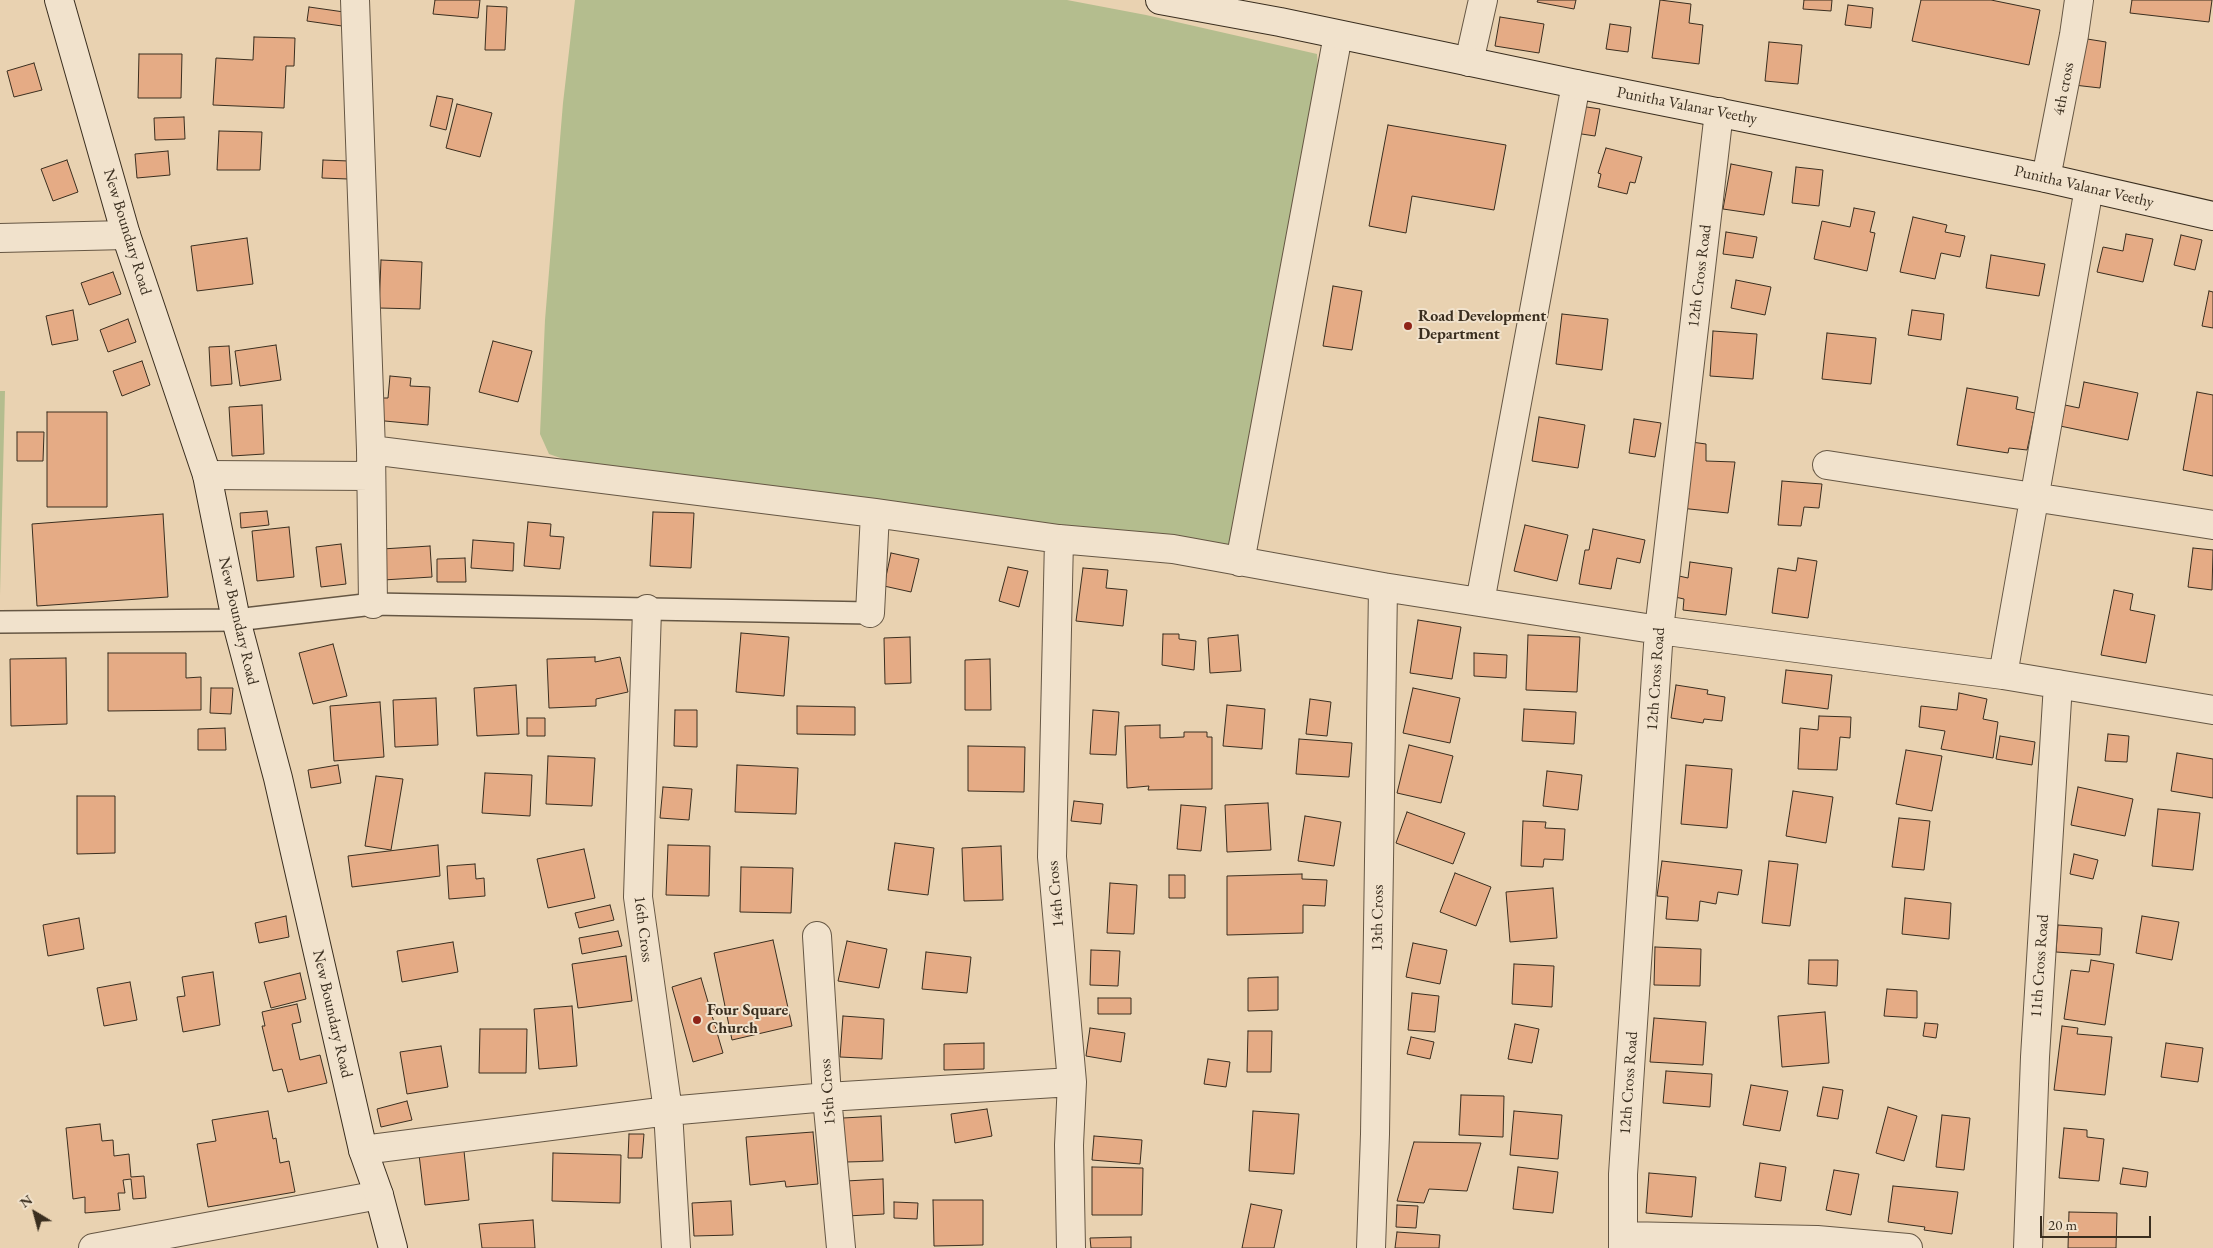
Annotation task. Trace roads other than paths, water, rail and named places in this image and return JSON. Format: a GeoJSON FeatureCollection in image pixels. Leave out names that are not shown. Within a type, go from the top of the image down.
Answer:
{"type":"FeatureCollection","features":[{"type":"Feature","properties":{"kind":"street","name":"New Boundary Road"},"geometry":{"type":"LineString","coordinates":[[59,0],[126,235],[207,475],[236,620],[278,778],[363,1150],[379,1195],[392,1248]]}},
{"type":"Feature","properties":{"kind":"street"},"geometry":{"type":"LineString","coordinates":[[355,0],[371,463],[373,604]]}},
{"type":"Feature","properties":{"kind":"street","name":"Punitha Valanar Veethy"},"geometry":{"type":"LineString","coordinates":[[1160,0],[1338,34],[1576,84],[2046,178],[2213,216]]}},
{"type":"Feature","properties":{"kind":"street"},"geometry":{"type":"LineString","coordinates":[[1469,62],[1483,0]]}},
{"type":"Feature","properties":{"kind":"street","name":"4th cross"},"geometry":{"type":"LineString","coordinates":[[2046,178],[2079,0]]}},
{"type":"Feature","properties":{"kind":"street"},"geometry":{"type":"LineString","coordinates":[[1240,562],[1338,34]]}},
{"type":"Feature","properties":{"kind":"street"},"geometry":{"type":"LineString","coordinates":[[1480,602],[1576,84]]}},
{"type":"Feature","properties":{"kind":"street","name":"12th Cross Road"},"geometry":{"type":"LineString","coordinates":[[1623,1242],[1623,1174],[1659,630],[1720,112]]}},
{"type":"Feature","properties":{"kind":"street"},"geometry":{"type":"LineString","coordinates":[[2004,676],[2089,188]]}},
{"type":"Feature","properties":{"kind":"street"},"geometry":{"type":"LineString","coordinates":[[0,238],[126,235]]}},
{"type":"Feature","properties":{"kind":"street"},"geometry":{"type":"LineString","coordinates":[[207,475],[371,463],[875,513],[1059,539],[1173,549],[1383,587],[1659,630],[2004,676],[2213,710]]}},
{"type":"Feature","properties":{"kind":"street"},"geometry":{"type":"LineString","coordinates":[[1827,465],[2213,525]]}},
{"type":"Feature","properties":{"kind":"street"},"geometry":{"type":"LineString","coordinates":[[870,613],[875,513]]}},
{"type":"Feature","properties":{"kind":"street","name":"14th Cross"},"geometry":{"type":"LineString","coordinates":[[1059,539],[1052,857],[1072,1082],[1069,1145],[1071,1248]]}},
{"type":"Feature","properties":{"kind":"street","name":"13th Cross"},"geometry":{"type":"LineString","coordinates":[[1371,1248],[1375,1114],[1383,587]]}},
{"type":"Feature","properties":{"kind":"street","name":"16th Cross"},"geometry":{"type":"LineString","coordinates":[[647,610],[638,897],[668,1111],[676,1248]]}},
{"type":"Feature","properties":{"kind":"street","name":"11th Cross Road"},"geometry":{"type":"LineString","coordinates":[[2028,1248],[2035,1047],[2058,684]]}},
{"type":"Feature","properties":{"kind":"street","name":"15th Cross"},"geometry":{"type":"LineString","coordinates":[[817,936],[841,1248]]}},
{"type":"Feature","properties":{"kind":"street"},"geometry":{"type":"LineString","coordinates":[[363,1150],[668,1111],[828,1097],[1072,1082]]}},
{"type":"Feature","properties":{"kind":"street"},"geometry":{"type":"LineString","coordinates":[[94,1248],[379,1195]]}},
{"type":"Feature","properties":{"kind":"street"},"geometry":{"type":"LineString","coordinates":[[1623,1242],[1817,1240],[1908,1248]]}},
{"type":"Feature","properties":{"kind":"lane"},"geometry":{"type":"LineString","coordinates":[[0,622],[236,620],[373,604],[870,613]]}},
{"type":"Feature","properties":{"kind":"place","name":"Road Development Department"},"geometry":{"type":"Point","coordinates":[1408,326]}},
{"type":"Feature","properties":{"kind":"place","name":"Four Square Church"},"geometry":{"type":"Point","coordinates":[697,1020]}}]}
